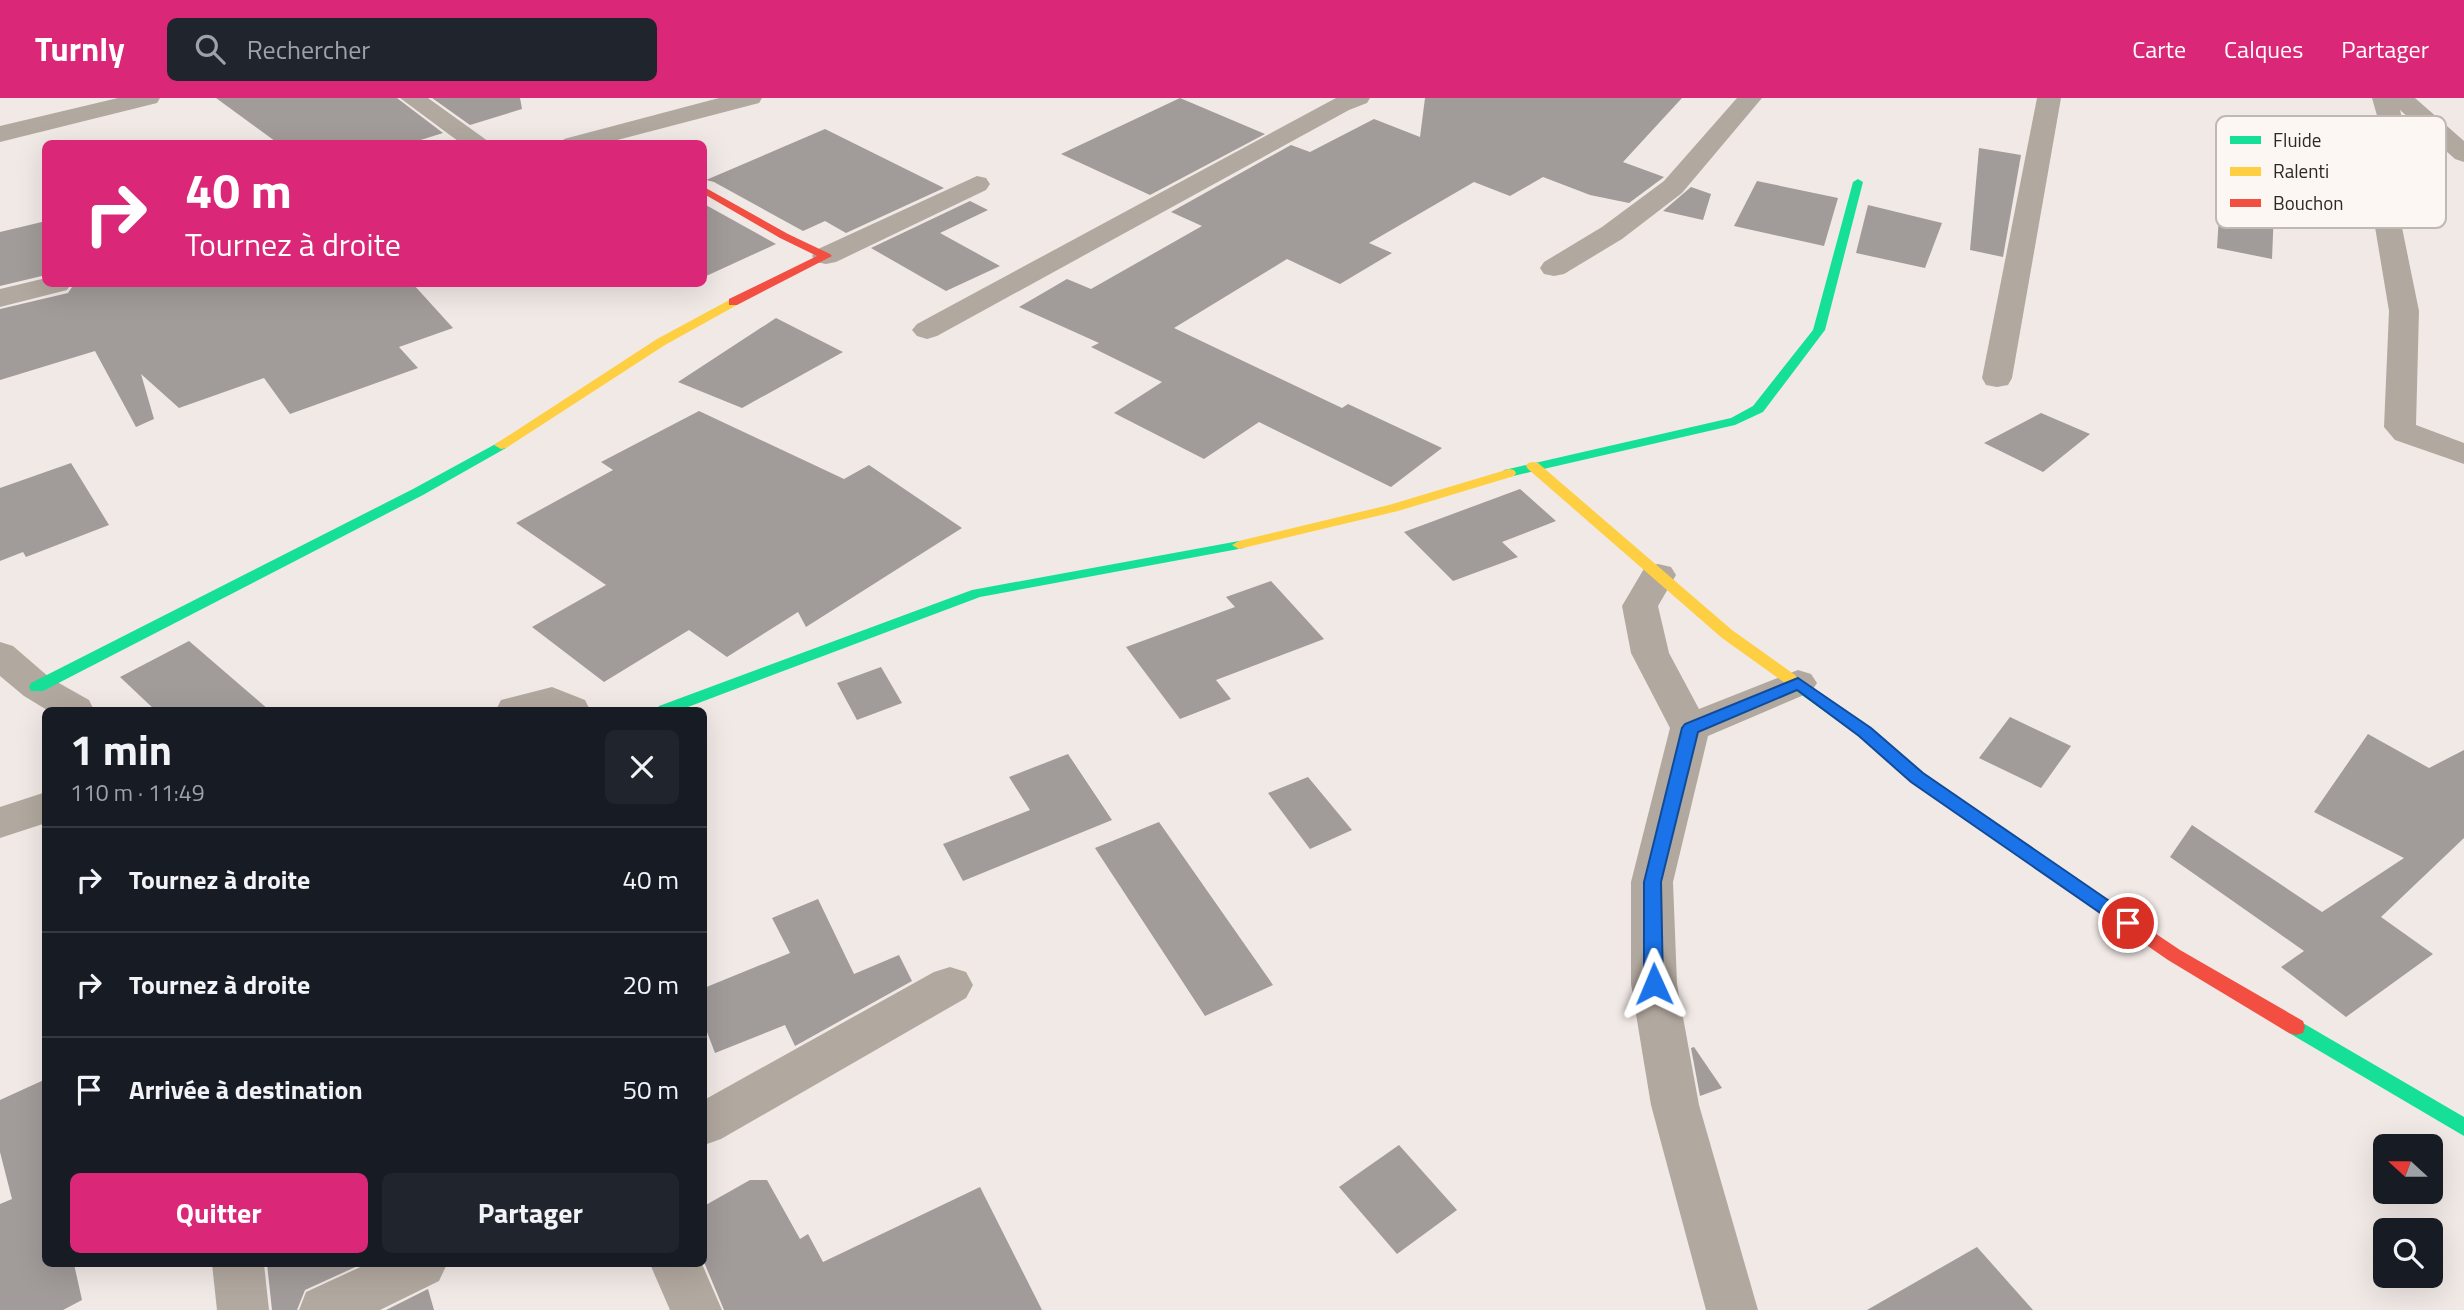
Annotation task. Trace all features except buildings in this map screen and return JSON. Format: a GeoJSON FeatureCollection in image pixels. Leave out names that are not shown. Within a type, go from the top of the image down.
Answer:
{"type":"FeatureCollection","features":[{"type":"Feature","properties":{"kind":"street"},"geometry":{"type":"LineString","coordinates":[[0,134],[148,98]]}},
{"type":"Feature","properties":{"kind":"street"},"geometry":{"type":"LineString","coordinates":[[412,98],[474,140]]}},
{"type":"Feature","properties":{"kind":"street"},"geometry":{"type":"LineString","coordinates":[[586,140],[750,98]]}},
{"type":"Feature","properties":{"kind":"street"},"geometry":{"type":"LineString","coordinates":[[927,330],[1294,130],[1358,98]]}},
{"type":"Feature","properties":{"kind":"street"},"geometry":{"type":"LineString","coordinates":[[1555,268],[1612,233],[1673,187],[1750,98]]}},
{"type":"Feature","properties":{"kind":"street"},"geometry":{"type":"LineString","coordinates":[[1997,378],[2049,98]]}},
{"type":"Feature","properties":{"kind":"street"},"geometry":{"type":"LineString","coordinates":[[2384,98],[2389,116]]}},
{"type":"Feature","properties":{"kind":"street"},"geometry":{"type":"LineString","coordinates":[[2401,98],[2421,116]]}},
{"type":"Feature","properties":{"kind":"street"},"geometry":{"type":"LineString","coordinates":[[637,125],[652,140]]}},
{"type":"Feature","properties":{"kind":"street"},"geometry":{"type":"LineString","coordinates":[[2446,138],[2464,154]]}},
{"type":"Feature","properties":{"kind":"street"},"geometry":{"type":"LineString","coordinates":[[673,707],[977,593],[1208,553],[1393,508],[1533,466],[1735,421],[1758,409],[1819,330],[1858,182]]}},
{"type":"Feature","properties":{"kind":"street"},"geometry":{"type":"LineString","coordinates":[[37,687],[418,492],[523,432],[660,342],[711,313],[977,184]]}},
{"type":"Feature","properties":{"kind":"street"},"geometry":{"type":"LineString","coordinates":[[707,192],[784,236],[827,256]]}},
{"type":"Feature","properties":{"kind":"street"},"geometry":{"type":"LineString","coordinates":[[2389,228],[2404,311],[2400,427],[2406,433],[2464,454]]}},
{"type":"Feature","properties":{"kind":"street"},"geometry":{"type":"LineString","coordinates":[[0,298],[46,287]]}},
{"type":"Feature","properties":{"kind":"street"},"geometry":{"type":"LineString","coordinates":[[1533,466],[1727,634],[1865,732],[1917,778],[2174,955],[2464,1127]]}},
{"type":"Feature","properties":{"kind":"street"},"geometry":{"type":"LineString","coordinates":[[1658,575],[1640,606],[1650,653],[1690,728],[1652,882],[1654,984],[1675,1105],[1732,1310]]}},
{"type":"Feature","properties":{"kind":"street"},"geometry":{"type":"LineString","coordinates":[[0,655],[37,687],[70,707]]}},
{"type":"Feature","properties":{"kind":"street"},"geometry":{"type":"LineString","coordinates":[[1690,728],[1798,683]]}},
{"type":"Feature","properties":{"kind":"street"},"geometry":{"type":"LineString","coordinates":[[525,707],[552,700],[565,707]]}},
{"type":"Feature","properties":{"kind":"street"},"geometry":{"type":"LineString","coordinates":[[0,824],[42,808]]}},
{"type":"Feature","properties":{"kind":"street"},"geometry":{"type":"LineString","coordinates":[[707,1122],[950,985]]}},
{"type":"Feature","properties":{"kind":"street"},"geometry":{"type":"LineString","coordinates":[[238,1267],[243,1310]]}},
{"type":"Feature","properties":{"kind":"street"},"geometry":{"type":"LineString","coordinates":[[325,1310],[415,1267]]}},
{"type":"Feature","properties":{"kind":"street"},"geometry":{"type":"LineString","coordinates":[[677,1267],[696,1310]]}},
{"type":"Feature","properties":{"kind":"traffic: fast"},"geometry":{"type":"LineString","coordinates":[[1509,473],[1735,421],[1758,409],[1819,330],[1858,182]]}},
{"type":"Feature","properties":{"kind":"traffic: fast"},"geometry":{"type":"LineString","coordinates":[[37,687],[418,492],[501,445]]}},
{"type":"Feature","properties":{"kind":"traffic: fast"},"geometry":{"type":"LineString","coordinates":[[673,707],[977,593],[1239,545]]}},
{"type":"Feature","properties":{"kind":"traffic: fast"},"geometry":{"type":"LineString","coordinates":[[1790,679],[1865,732],[1917,777],[2058,875]]}},
{"type":"Feature","properties":{"kind":"traffic: fast"},"geometry":{"type":"LineString","coordinates":[[2296,1027],[2464,1127]]}},
{"type":"Feature","properties":{"kind":"traffic: slow"},"geometry":{"type":"LineString","coordinates":[[501,445],[661,342],[733,302]]}},
{"type":"Feature","properties":{"kind":"traffic: slow"},"geometry":{"type":"LineString","coordinates":[[1533,466],[1727,634],[1790,679]]}},
{"type":"Feature","properties":{"kind":"traffic: slow"},"geometry":{"type":"LineString","coordinates":[[1239,545],[1393,508],[1509,473]]}},
{"type":"Feature","properties":{"kind":"traffic: jam"},"geometry":{"type":"LineString","coordinates":[[707,192],[784,236],[826,256],[733,302]]}},
{"type":"Feature","properties":{"kind":"traffic: jam"},"geometry":{"type":"LineString","coordinates":[[2058,875],[2174,955],[2296,1027]]}},
{"type":"Feature","properties":{"kind":"route"},"geometry":{"type":"LineString","coordinates":[[1654,984],[1652,882],[1690,728],[1798,683],[1865,732],[1917,778],[2128,923]]}}]}
